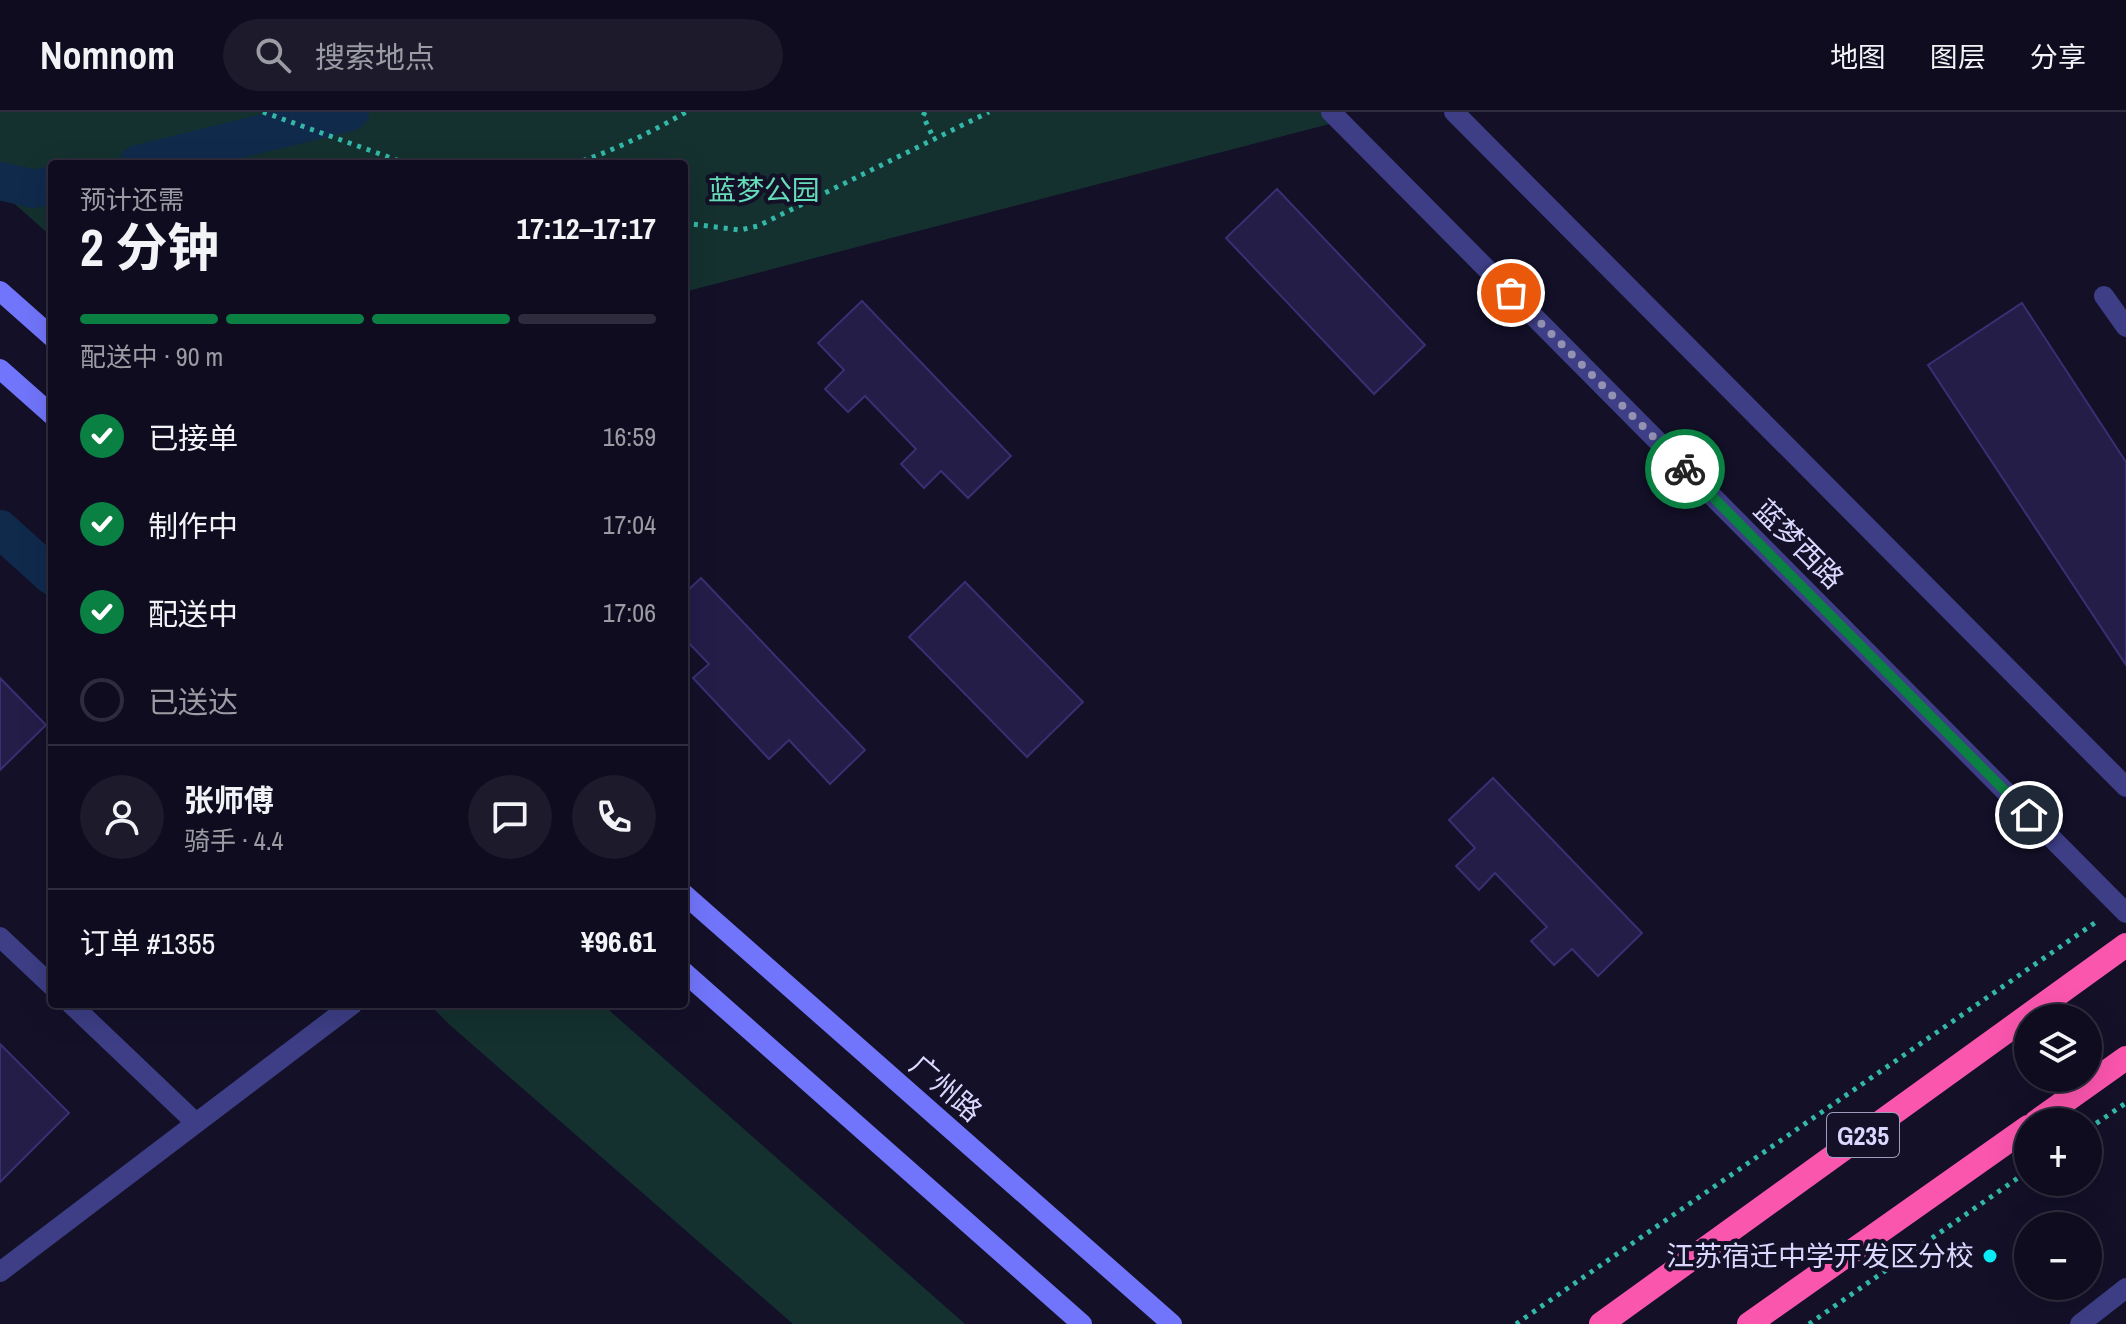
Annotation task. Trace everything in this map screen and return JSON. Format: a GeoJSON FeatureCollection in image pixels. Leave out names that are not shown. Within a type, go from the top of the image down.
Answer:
{"type":"FeatureCollection","features":[{"type":"Feature","properties":{"kind":"highway","name":"G235"},"geometry":{"type":"LineString","coordinates":[[1601,1324],[2126,945]]}},
{"type":"Feature","properties":{"kind":"highway"},"geometry":{"type":"LineString","coordinates":[[2056,1108],[2126,1058]]}},
{"type":"Feature","properties":{"kind":"highway"},"geometry":{"type":"LineString","coordinates":[[1749,1324],[2014,1137]]}},
{"type":"Feature","properties":{"kind":"main road"},"geometry":{"type":"LineString","coordinates":[[0,291],[48,333]]}},
{"type":"Feature","properties":{"kind":"main road"},"geometry":{"type":"LineString","coordinates":[[0,369],[48,411]]}},
{"type":"Feature","properties":{"kind":"main road","name":"广州路"},"geometry":{"type":"LineString","coordinates":[[688,898],[1172,1324]]}},
{"type":"Feature","properties":{"kind":"main road"},"geometry":{"type":"LineString","coordinates":[[688,976],[1082,1324]]}},
{"type":"Feature","properties":{"kind":"street","name":"蓝梦西路"},"geometry":{"type":"LineString","coordinates":[[1331,112],[2122,910]]}},
{"type":"Feature","properties":{"kind":"street"},"geometry":{"type":"LineString","coordinates":[[1454,112],[2126,787]]}},
{"type":"Feature","properties":{"kind":"street"},"geometry":{"type":"LineString","coordinates":[[2104,296],[2126,327]]}},
{"type":"Feature","properties":{"kind":"street"},"geometry":{"type":"LineString","coordinates":[[0,937],[48,982]]}},
{"type":"Feature","properties":{"kind":"street"},"geometry":{"type":"LineString","coordinates":[[75,1008],[196,1123]]}},
{"type":"Feature","properties":{"kind":"street"},"geometry":{"type":"LineString","coordinates":[[0,1272],[348,1008]]}},
{"type":"Feature","properties":{"kind":"street"},"geometry":{"type":"LineString","coordinates":[[2080,1324],[2126,1288]]}},
{"type":"Feature","properties":{"kind":"path"},"geometry":{"type":"LineString","coordinates":[[263,112],[397,160]]}},
{"type":"Feature","properties":{"kind":"path"},"geometry":{"type":"LineString","coordinates":[[586,160],[647,134],[686,112]]}},
{"type":"Feature","properties":{"kind":"path"},"geometry":{"type":"LineString","coordinates":[[925,112],[923,116],[934,139]]}},
{"type":"Feature","properties":{"kind":"path"},"geometry":{"type":"LineString","coordinates":[[688,224],[740,230],[758,226],[989,112]]}},
{"type":"Feature","properties":{"kind":"path"},"geometry":{"type":"LineString","coordinates":[[1516,1324],[2122,910]]}},
{"type":"Feature","properties":{"kind":"path"},"geometry":{"type":"LineString","coordinates":[[2102,1119],[2126,1103]]}},
{"type":"Feature","properties":{"kind":"path"},"geometry":{"type":"LineString","coordinates":[[1809,1324],[2014,1181]]}},
{"type":"Feature","properties":{"kind":"green space","name":"蓝梦公园"},"geometry":{"type":"Polygon","coordinates":[[[0,112],[1332,112],[1341,121],[688,291],[688,160],[48,160],[48,233],[0,191],[0,112]]]}},
{"type":"Feature","properties":{"kind":"green space"},"geometry":{"type":"Polygon","coordinates":[[[433,1008],[607,1008],[965,1324],[793,1324],[433,1008]]]}},
{"type":"Feature","properties":{"kind":"building"},"geometry":{"type":"Polygon","coordinates":[[[1277,189],[1425,345],[1374,394],[1226,238],[1277,189]]]}},
{"type":"Feature","properties":{"kind":"building"},"geometry":{"type":"Polygon","coordinates":[[[862,301],[1011,456],[968,498],[941,471],[924,488],[901,464],[916,449],[865,396],[848,412],[825,389],[844,370],[818,343],[862,301]]]}},
{"type":"Feature","properties":{"kind":"building"},"geometry":{"type":"Polygon","coordinates":[[[2022,303],[2126,462],[2126,665],[1928,365],[2022,303]]]}},
{"type":"Feature","properties":{"kind":"building"},"geometry":{"type":"Polygon","coordinates":[[[701,578],[865,750],[830,784],[789,740],[769,759],[693,678],[709,664],[688,642],[688,590],[701,578]]]}},
{"type":"Feature","properties":{"kind":"building"},"geometry":{"type":"Polygon","coordinates":[[[965,582],[1083,702],[1027,757],[909,637],[965,582]]]}},
{"type":"Feature","properties":{"kind":"building"},"geometry":{"type":"Polygon","coordinates":[[[0,678],[46,725],[0,770],[0,678]]]}},
{"type":"Feature","properties":{"kind":"building"},"geometry":{"type":"Polygon","coordinates":[[[1493,778],[1642,933],[1598,976],[1572,949],[1554,965],[1531,941],[1547,927],[1495,873],[1479,890],[1456,866],[1475,848],[1449,820],[1493,778]]]}},
{"type":"Feature","properties":{"kind":"building"},"geometry":{"type":"Polygon","coordinates":[[[0,1044],[69,1113],[0,1182],[0,1044]]]}},
{"type":"Feature","properties":{"kind":"waterway"},"geometry":{"type":"LineString","coordinates":[[154,160],[350,112]]}},
{"type":"Feature","properties":{"kind":"waterway"},"geometry":{"type":"LineString","coordinates":[[0,181],[34,189],[48,186]]}},
{"type":"Feature","properties":{"kind":"waterway"},"geometry":{"type":"LineString","coordinates":[[0,529],[48,572]]}},
{"type":"Feature","properties":{"kind":"way so far"},"geometry":{"type":"LineString","coordinates":[[1511,293],[1685,469]]}},
{"type":"Feature","properties":{"kind":"place","name":"江苏宿迁中学开发区分校"},"geometry":{"type":"Point","coordinates":[1990,1256]}},
{"type":"Feature","properties":{"kind":"route"},"geometry":{"type":"LineString","coordinates":[[1685,469],[2029,815]]}}]}
